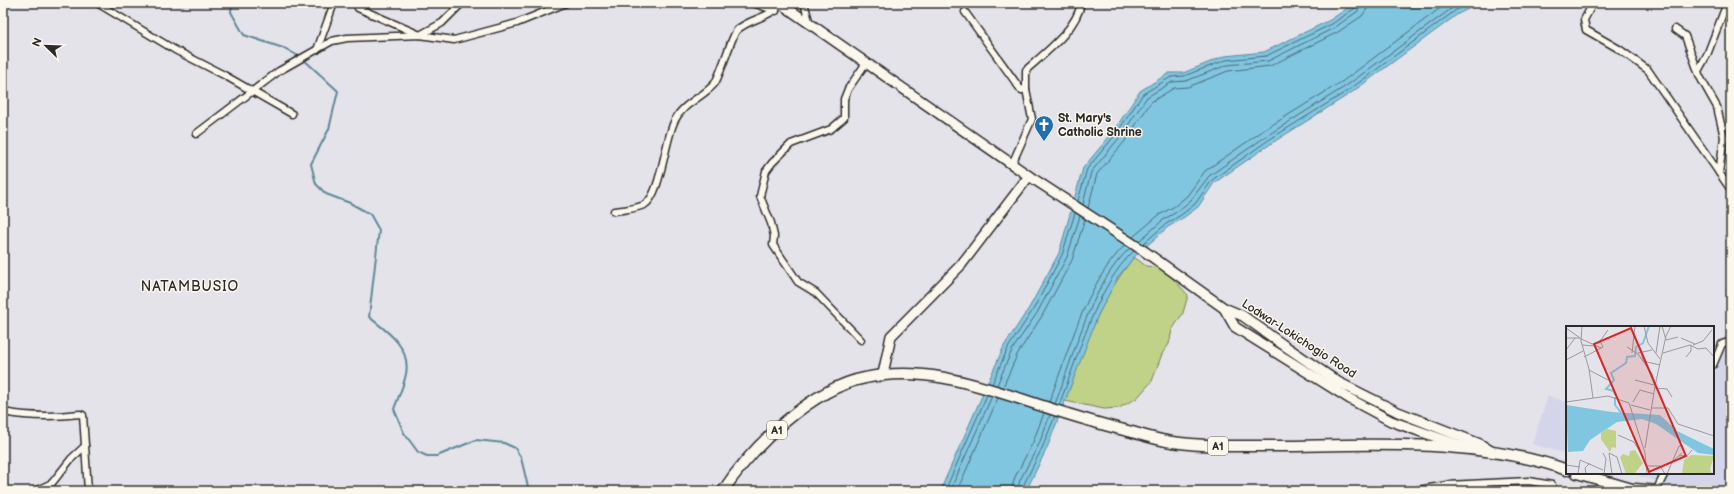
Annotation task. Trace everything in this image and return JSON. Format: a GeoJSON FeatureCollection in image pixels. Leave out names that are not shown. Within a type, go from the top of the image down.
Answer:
{"type":"FeatureCollection","features":[{"type":"Feature","properties":{"kind":"highway","name":"A1"},"geometry":{"type":"LineString","coordinates":[[723,491],[745,462],[786,421],[808,404],[844,383],[883,374]]}},
{"type":"Feature","properties":{"kind":"highway","name":"Lodwar-Lokichogio Road"},"geometry":{"type":"LineString","coordinates":[[883,374],[929,374],[974,384],[1087,421],[1170,442],[1215,446],[1428,446],[1491,451],[1542,460],[1566,470]]}},
{"type":"Feature","properties":{"kind":"highway"},"geometry":{"type":"LineString","coordinates":[[1581,474],[1637,490],[1656,491]]}},
{"type":"Feature","properties":{"kind":"main road"},"geometry":{"type":"LineString","coordinates":[[779,6],[810,24],[1029,176],[961,265],[892,336],[883,374]]}},
{"type":"Feature","properties":{"kind":"main road","name":"Lodwar-Lokichogio Road"},"geometry":{"type":"LineString","coordinates":[[1029,176],[1070,201],[1144,251],[1224,308],[1243,316],[1338,382],[1398,412],[1480,444],[1491,451]]}},
{"type":"Feature","properties":{"kind":"main road","name":"Lodwar-Lokichogio Road"},"geometry":{"type":"LineString","coordinates":[[1224,308],[1236,327],[1350,399],[1391,421],[1457,443],[1471,450]]}},
{"type":"Feature","properties":{"kind":"street"},"geometry":{"type":"LineString","coordinates":[[98,3],[175,50],[224,75],[292,114]]}},
{"type":"Feature","properties":{"kind":"street"},"geometry":{"type":"LineString","coordinates":[[317,50],[334,3]]}},
{"type":"Feature","properties":{"kind":"street"},"geometry":{"type":"LineString","coordinates":[[420,35],[442,23],[462,3]]}},
{"type":"Feature","properties":{"kind":"street"},"geometry":{"type":"LineString","coordinates":[[196,134],[279,71],[332,41],[347,38],[420,35],[454,40],[517,24],[566,3]]}},
{"type":"Feature","properties":{"kind":"street"},"geometry":{"type":"LineString","coordinates":[[753,3],[779,6]]}},
{"type":"Feature","properties":{"kind":"street"},"geometry":{"type":"LineString","coordinates":[[804,3],[810,24]]}},
{"type":"Feature","properties":{"kind":"street"},"geometry":{"type":"LineString","coordinates":[[1012,164],[1032,120],[1026,89],[1026,70],[1060,40],[1080,10],[1081,3]]}},
{"type":"Feature","properties":{"kind":"street"},"geometry":{"type":"LineString","coordinates":[[1593,3],[1584,20],[1586,30],[1620,49],[1648,70],[1683,118],[1731,190]]}},
{"type":"Feature","properties":{"kind":"street"},"geometry":{"type":"LineString","coordinates":[[1698,71],[1707,55],[1727,3]]}},
{"type":"Feature","properties":{"kind":"street"},"geometry":{"type":"LineString","coordinates":[[614,211],[642,206],[648,202],[658,180],[674,120],[684,108],[714,83],[726,60],[736,30],[779,6]]}},
{"type":"Feature","properties":{"kind":"street"},"geometry":{"type":"LineString","coordinates":[[358,8],[420,35]]}},
{"type":"Feature","properties":{"kind":"street"},"geometry":{"type":"LineString","coordinates":[[965,12],[1021,90],[1026,89]]}},
{"type":"Feature","properties":{"kind":"street"},"geometry":{"type":"LineString","coordinates":[[1676,29],[1685,36],[1705,88],[1717,107],[1722,125],[1724,147],[1719,173]]}},
{"type":"Feature","properties":{"kind":"street"},"geometry":{"type":"LineString","coordinates":[[861,340],[816,293],[798,282],[786,266],[773,245],[774,236],[771,223],[760,196],[766,171],[772,163],[792,144],[831,129],[844,118],[844,99],[848,89],[866,63]]}},
{"type":"Feature","properties":{"kind":"street"},"geometry":{"type":"LineString","coordinates":[[1714,363],[1722,344],[1731,340]]}},
{"type":"Feature","properties":{"kind":"street"},"geometry":{"type":"LineString","coordinates":[[3,412],[26,416],[55,417],[80,414],[83,415],[88,491]]}},
{"type":"Feature","properties":{"kind":"street"},"geometry":{"type":"LineString","coordinates":[[45,491],[71,459],[85,446]]}},
{"type":"Feature","properties":{"kind":"street"},"geometry":{"type":"LineString","coordinates":[[1656,491],[1664,474]]}},
{"type":"Feature","properties":{"kind":"street"},"geometry":{"type":"LineString","coordinates":[[1412,491],[1447,485],[1529,482],[1552,485]]}},
{"type":"Feature","properties":{"kind":"street"},"geometry":{"type":"LineString","coordinates":[[35,491],[52,484]]}},
{"type":"Feature","properties":{"kind":"shaded area"},"geometry":{"type":"Polygon","coordinates":[[[1727,346],[1731,348],[1731,491],[1688,491],[1632,474],[1714,474],[1714,373],[1727,346]]]}},
{"type":"Feature","properties":{"kind":"shaded area"},"geometry":{"type":"Polygon","coordinates":[[[1548,396],[1566,402],[1566,454],[1532,444],[1548,396]]]}},
{"type":"Feature","properties":{"kind":"green space"},"geometry":{"type":"Polygon","coordinates":[[[1134,257],[1146,266],[1165,270],[1188,295],[1183,313],[1172,330],[1169,344],[1162,354],[1152,381],[1137,398],[1119,408],[1104,409],[1065,401],[1093,326],[1111,290],[1134,257]]]}},
{"type":"Feature","properties":{"kind":"water"},"geometry":{"type":"Polygon","coordinates":[[[1355,3],[1480,3],[1458,14],[1351,93],[1272,143],[1214,183],[1198,207],[1168,227],[1134,257],[1118,277],[1098,315],[1047,448],[1026,491],[940,491],[1004,346],[1029,308],[1059,253],[1083,168],[1113,132],[1140,91],[1169,73],[1183,73],[1225,56],[1264,52],[1330,20],[1355,3]]]}},
{"type":"Feature","properties":{"kind":"waterway"},"geometry":{"type":"LineString","coordinates":[[232,3],[231,12],[244,35],[286,49],[302,58],[338,91],[329,129],[311,164],[316,184],[326,194],[350,203],[370,214],[379,230],[369,317],[390,334],[401,348],[405,356],[407,364],[406,374],[394,409],[404,433],[418,452],[427,456],[437,456],[476,440],[504,443],[515,448],[521,458],[529,491]]}},
{"type":"Feature","properties":{"kind":"place","name":"St. Mary's Catholic Shrine"},"geometry":{"type":"Point","coordinates":[1044,142]}},
{"type":"Feature","properties":{"kind":"district","name":"NATAMBUSIO"},"geometry":{"type":"Point","coordinates":[190,286]}}]}
